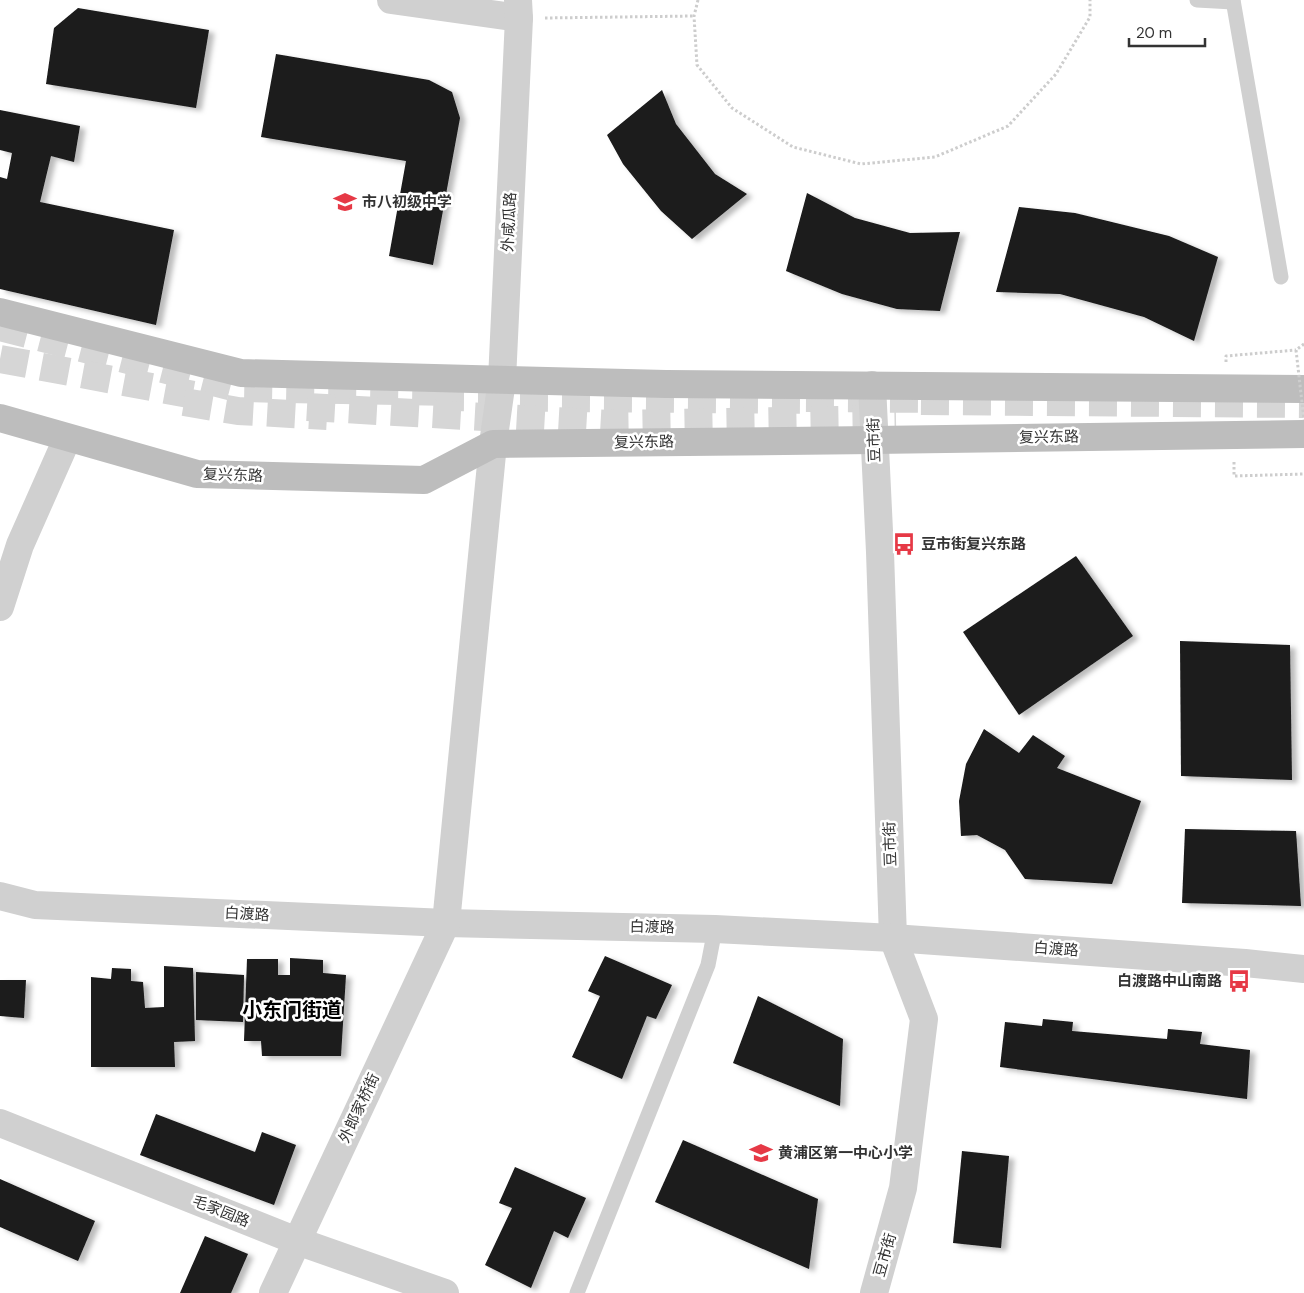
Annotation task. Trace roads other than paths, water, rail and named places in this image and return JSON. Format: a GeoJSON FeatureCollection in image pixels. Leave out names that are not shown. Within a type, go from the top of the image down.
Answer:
{"type":"FeatureCollection","features":[{"type":"Feature","properties":{"kind":"main road"},"geometry":{"type":"LineString","coordinates":[[0,312],[241,373],[666,384],[1304,389]]}},
{"type":"Feature","properties":{"kind":"main road","name":"复兴东路"},"geometry":{"type":"LineString","coordinates":[[0,418],[197,474],[424,480],[493,444],[1304,434]]}},
{"type":"Feature","properties":{"kind":"street"},"geometry":{"type":"LineString","coordinates":[[391,0],[518,9]]}},
{"type":"Feature","properties":{"kind":"street","name":"外咸瓜路"},"geometry":{"type":"LineString","coordinates":[[493,444],[502,380],[518,9]]}},
{"type":"Feature","properties":{"kind":"street","name":"豆市街"},"geometry":{"type":"LineString","coordinates":[[872,385],[880,552],[893,938],[924,1019],[904,1188],[874,1293]]}},
{"type":"Feature","properties":{"kind":"street"},"geometry":{"type":"LineString","coordinates":[[0,607],[20,545],[67,438]]}},
{"type":"Feature","properties":{"kind":"street","name":"外郎家桥街"},"geometry":{"type":"LineString","coordinates":[[274,1293],[446,923],[493,444]]}},
{"type":"Feature","properties":{"kind":"street","name":"白渡路"},"geometry":{"type":"LineString","coordinates":[[0,896],[35,905],[446,923],[715,929],[893,938],[1245,963],[1304,969]]}},
{"type":"Feature","properties":{"kind":"street","name":"毛家园路"},"geometry":{"type":"LineString","coordinates":[[0,1123],[297,1241],[445,1293]]}},
{"type":"Feature","properties":{"kind":"lane"},"geometry":{"type":"LineString","coordinates":[[1197,0],[1233,1],[1281,277]]}},
{"type":"Feature","properties":{"kind":"lane"},"geometry":{"type":"LineString","coordinates":[[577,1293],[708,965],[715,929]]}},
{"type":"Feature","properties":{"kind":"tunnel"},"geometry":{"type":"LineString","coordinates":[[0,327],[237,388],[455,392]]}},
{"type":"Feature","properties":{"kind":"tunnel"},"geometry":{"type":"LineString","coordinates":[[0,359],[205,397]]}},
{"type":"Feature","properties":{"kind":"tunnel"},"geometry":{"type":"LineString","coordinates":[[436,397],[823,400]]}},
{"type":"Feature","properties":{"kind":"tunnel"},"geometry":{"type":"LineString","coordinates":[[806,398],[938,399]]}},
{"type":"Feature","properties":{"kind":"tunnel"},"geometry":{"type":"LineString","coordinates":[[921,401],[1304,404]]}},
{"type":"Feature","properties":{"kind":"tunnel"},"geometry":{"type":"LineString","coordinates":[[184,402],[238,411],[327,416]]}},
{"type":"Feature","properties":{"kind":"tunnel"},"geometry":{"type":"LineString","coordinates":[[307,407],[608,424],[896,419]]}},
{"type":"Feature","properties":{"kind":"place","name":"市八初级中学"},"geometry":{"type":"Point","coordinates":[345,202]}},
{"type":"Feature","properties":{"kind":"place","name":"豆市街复兴东路"},"geometry":{"type":"Point","coordinates":[904,544]}},
{"type":"Feature","properties":{"kind":"place","name":"白渡路中山南路"},"geometry":{"type":"Point","coordinates":[1239,981]}},
{"type":"Feature","properties":{"kind":"place","name":"黄浦区第一中心小学"},"geometry":{"type":"Point","coordinates":[761,1153]}},
{"type":"Feature","properties":{"kind":"district","name":"小东门街道"},"geometry":{"type":"Point","coordinates":[292,1010]}}]}
